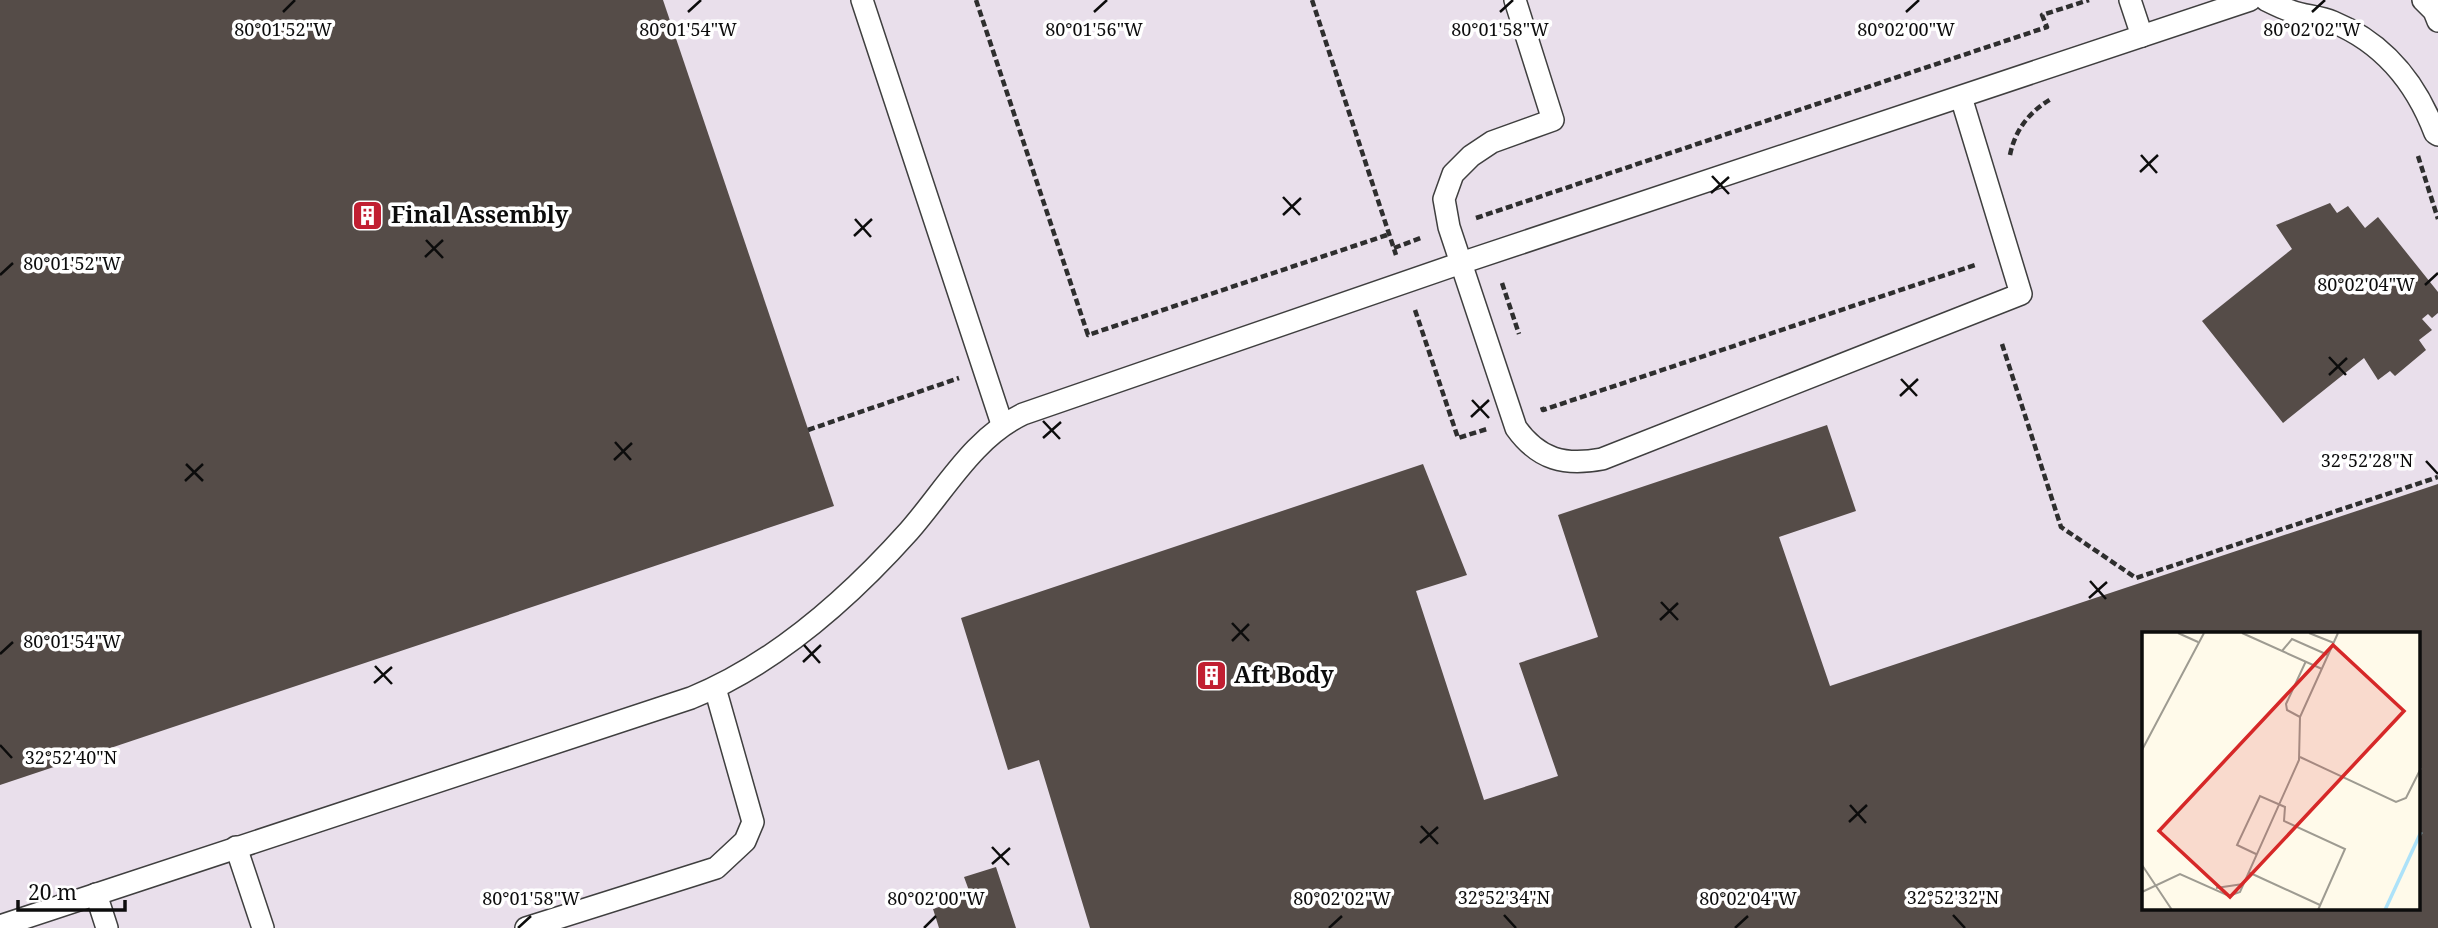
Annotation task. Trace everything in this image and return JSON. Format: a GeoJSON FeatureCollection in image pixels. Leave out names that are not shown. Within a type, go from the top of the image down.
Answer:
{"type":"FeatureCollection","features":[{"type":"Feature","properties":{"kind":"lane"},"geometry":{"type":"LineString","coordinates":[[862,0],[1002,424]]}},
{"type":"Feature","properties":{"kind":"lane"},"geometry":{"type":"LineString","coordinates":[[1515,0],[1553,120],[1492,142],[1471,156],[1453,174],[1444,199],[1449,227],[1516,428],[1532,446],[1556,460],[1572,463],[1602,459],[2021,294],[1961,97]]}},
{"type":"Feature","properties":{"kind":"lane"},"geometry":{"type":"LineString","coordinates":[[2130,0],[2142,36]]}},
{"type":"Feature","properties":{"kind":"lane"},"geometry":{"type":"LineString","coordinates":[[0,926],[715,688],[783,647],[827,611],[909,531],[982,442],[1002,424],[1023,414],[1461,263],[2250,0]]}},
{"type":"Feature","properties":{"kind":"lane"},"geometry":{"type":"LineString","coordinates":[[2266,0],[2292,12],[2333,22],[2377,48],[2410,82],[2438,135]]}},
{"type":"Feature","properties":{"kind":"lane"},"geometry":{"type":"LineString","coordinates":[[2423,0],[2438,21]]}},
{"type":"Feature","properties":{"kind":"lane"},"geometry":{"type":"LineString","coordinates":[[526,928],[716,868],[744,841],[753,822],[715,688]]}},
{"type":"Feature","properties":{"kind":"lane"},"geometry":{"type":"LineString","coordinates":[[236,847],[263,928]]}},
{"type":"Feature","properties":{"kind":"lane"},"geometry":{"type":"LineString","coordinates":[[96,894],[107,928]]}},
{"type":"Feature","properties":{"kind":"path"},"geometry":{"type":"LineString","coordinates":[[976,0],[1088,335],[1390,234]]}},
{"type":"Feature","properties":{"kind":"path"},"geometry":{"type":"LineString","coordinates":[[1312,0],[1458,439],[1494,427]]}},
{"type":"Feature","properties":{"kind":"path"},"geometry":{"type":"LineString","coordinates":[[1471,219],[2048,27],[2042,15],[2089,0]]}},
{"type":"Feature","properties":{"kind":"path"},"geometry":{"type":"LineString","coordinates":[[2009,160],[2014,138],[2023,122],[2035,109],[2056,96]]}},
{"type":"Feature","properties":{"kind":"path"},"geometry":{"type":"LineString","coordinates":[[2417,153],[2438,219]]}},
{"type":"Feature","properties":{"kind":"path"},"geometry":{"type":"LineString","coordinates":[[1394,248],[1433,232]]}},
{"type":"Feature","properties":{"kind":"path"},"geometry":{"type":"LineString","coordinates":[[1543,410],[1975,265]]}},
{"type":"Feature","properties":{"kind":"path"},"geometry":{"type":"LineString","coordinates":[[1503,283],[1519,334]]}},
{"type":"Feature","properties":{"kind":"path"},"geometry":{"type":"LineString","coordinates":[[2002,344],[2062,527],[2136,578],[2438,477]]}},
{"type":"Feature","properties":{"kind":"path"},"geometry":{"type":"LineString","coordinates":[[808,430],[960,378]]}},
{"type":"Feature","properties":{"kind":"shaded area"},"geometry":{"type":"Polygon","coordinates":[[[0,0],[2438,0],[2438,928],[0,928],[0,0]]]}},
{"type":"Feature","properties":{"kind":"building","name":"Final Assembly"},"geometry":{"type":"Polygon","coordinates":[[[0,0],[663,0],[834,506],[0,785],[0,0]]]}},
{"type":"Feature","properties":{"kind":"building"},"geometry":{"type":"Polygon","coordinates":[[[2330,203],[2337,213],[2348,206],[2365,228],[2378,217],[2438,292],[2438,313],[2432,318],[2428,314],[2422,319],[2432,330],[2419,340],[2426,350],[2395,376],[2390,371],[2378,380],[2364,358],[2283,423],[2202,321],[2292,249],[2276,225],[2330,203]]]}},
{"type":"Feature","properties":{"kind":"building","name":"Aft Body"},"geometry":{"type":"Polygon","coordinates":[[[1827,425],[1856,511],[1779,537],[1830,686],[2438,484],[2438,928],[1090,928],[1039,760],[1008,770],[961,618],[1423,464],[1467,575],[1416,591],[1484,800],[1558,776],[1519,663],[1598,637],[1558,515],[1827,425]]]}},
{"type":"Feature","properties":{"kind":"building"},"geometry":{"type":"Polygon","coordinates":[[[996,867],[1016,928],[939,928],[933,909],[971,896],[964,877],[996,867]]]}},
{"type":"Feature","properties":{"kind":"place","name":"Final Assembly"},"geometry":{"type":"Point","coordinates":[368,215]}},
{"type":"Feature","properties":{"kind":"place","name":"Aft Body"},"geometry":{"type":"Point","coordinates":[1211,675]}}]}
